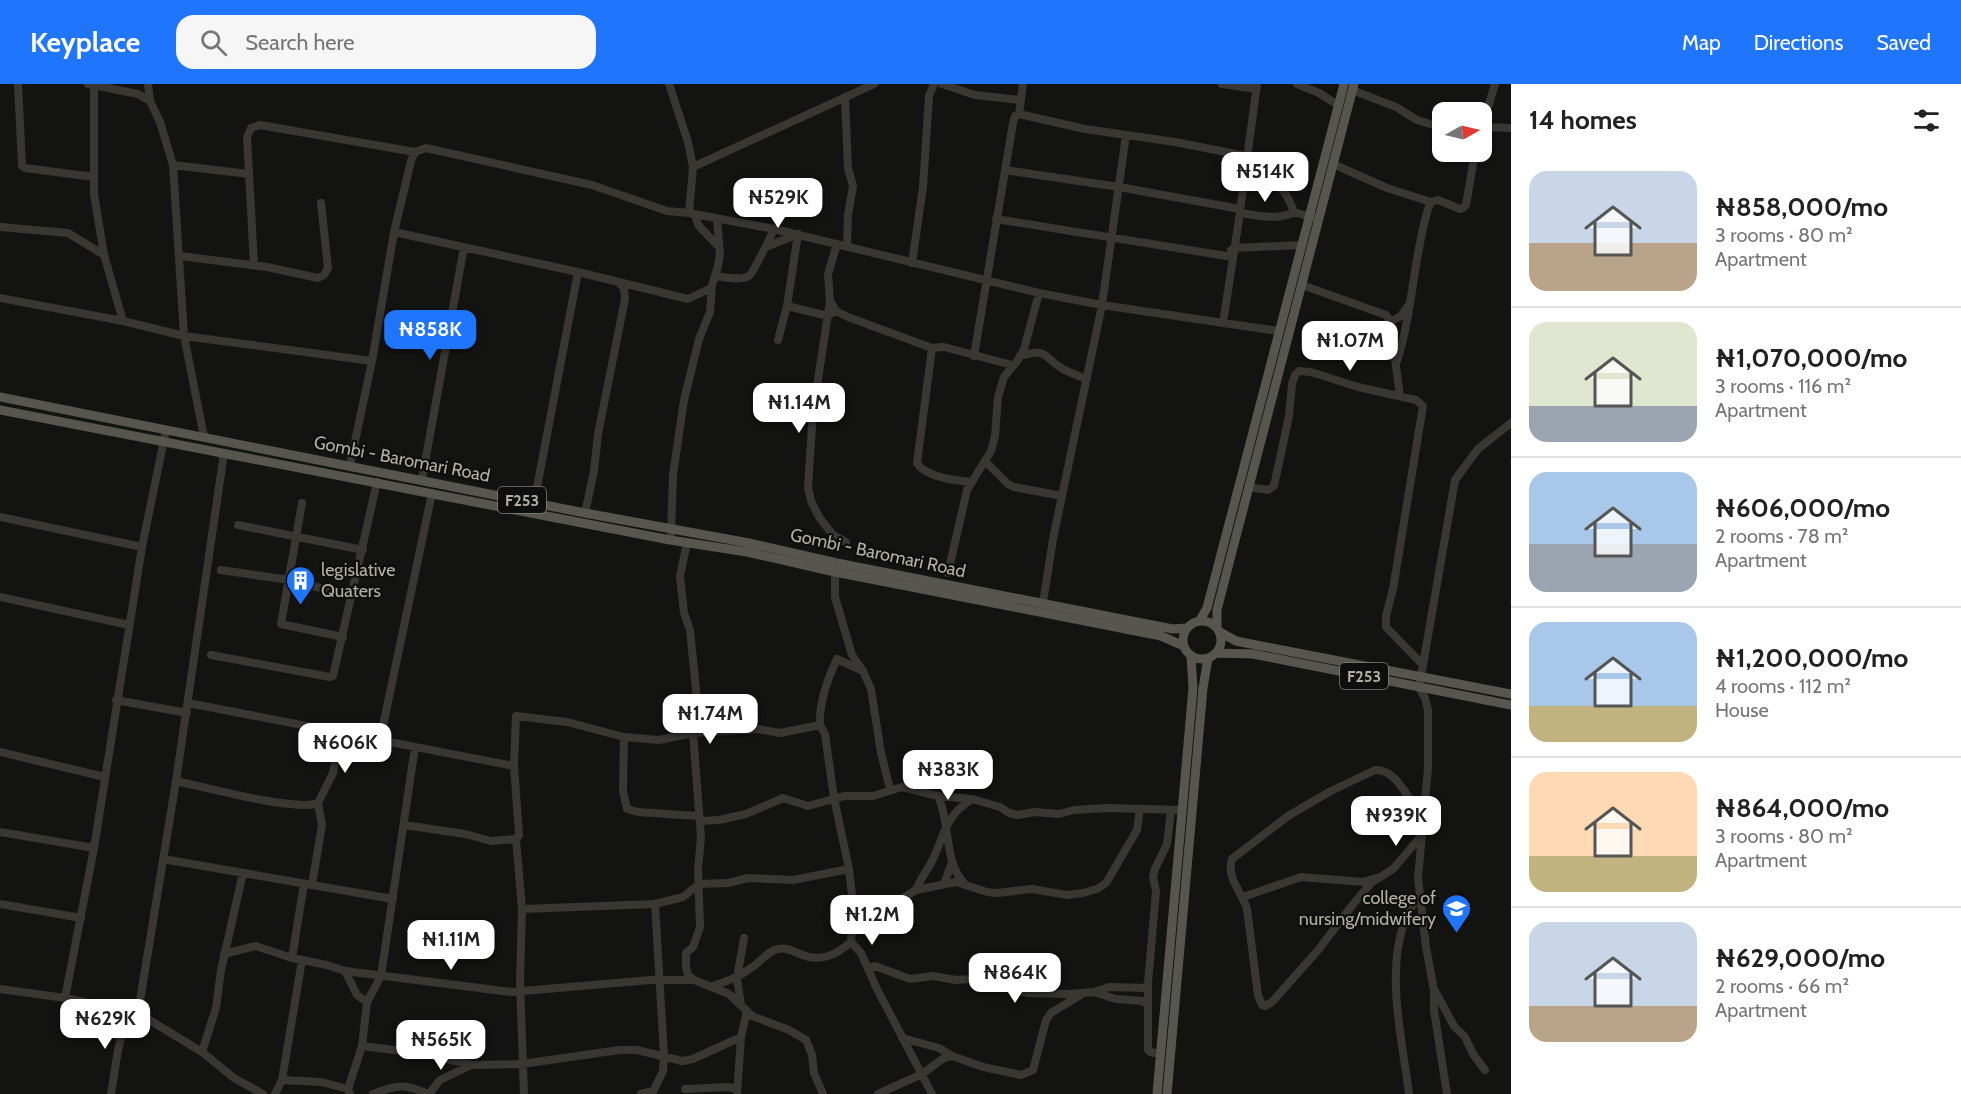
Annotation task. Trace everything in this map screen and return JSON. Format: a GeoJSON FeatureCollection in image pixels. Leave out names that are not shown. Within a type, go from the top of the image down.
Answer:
{"type":"FeatureCollection","features":[{"type":"Feature","properties":{"kind":"main road"},"geometry":{"type":"LineString","coordinates":[[1167,1094],[1203,688],[1212,656],[1221,645],[1217,610],[1302,285],[1313,218],[1344,84]]}},
{"type":"Feature","properties":{"kind":"main road"},"geometry":{"type":"LineString","coordinates":[[1157,1094],[1193,688],[1191,656],[1184,646],[1184,633],[1186,628],[1200,620],[1207,608],[1301,245],[1333,164],[1353,87]]}},
{"type":"Feature","properties":{"kind":"main road","name":"Gombi - Baromari Road"},"geometry":{"type":"LineString","coordinates":[[0,397],[673,529],[1043,608]]}},
{"type":"Feature","properties":{"kind":"main road","name":"Gombi - Baromari Road"},"geometry":{"type":"LineString","coordinates":[[0,410],[670,540],[747,552],[835,572],[1043,608]]}},
{"type":"Feature","properties":{"kind":"main road"},"geometry":{"type":"LineString","coordinates":[[296,466],[298,455]]}},
{"type":"Feature","properties":{"kind":"main road","name":"F253"},"geometry":{"type":"LineString","coordinates":[[1043,608],[1173,629],[1186,628]]}},
{"type":"Feature","properties":{"kind":"main road","name":"F253"},"geometry":{"type":"LineString","coordinates":[[1043,608],[1161,636],[1184,646]]}},
{"type":"Feature","properties":{"kind":"main road","name":"F253"},"geometry":{"type":"LineString","coordinates":[[1200,620],[1206,620],[1218,630],[1246,643],[1511,694]]}},
{"type":"Feature","properties":{"kind":"main road","name":"F253"},"geometry":{"type":"LineString","coordinates":[[1191,656],[1202,659],[1212,656],[1252,654],[1511,705]]}},
{"type":"Feature","properties":{"kind":"street"},"geometry":{"type":"LineString","coordinates":[[18,84],[22,166],[94,177]]}},
{"type":"Feature","properties":{"kind":"street"},"geometry":{"type":"LineString","coordinates":[[147,84],[150,101],[160,122],[173,165],[184,336],[204,438]]}},
{"type":"Feature","properties":{"kind":"street"},"geometry":{"type":"LineString","coordinates":[[693,167],[874,84]]}},
{"type":"Feature","properties":{"kind":"street"},"geometry":{"type":"LineString","coordinates":[[912,263],[923,187],[929,96],[934,84]]}},
{"type":"Feature","properties":{"kind":"street"},"geometry":{"type":"LineString","coordinates":[[942,84],[975,94],[1021,100]]}},
{"type":"Feature","properties":{"kind":"street"},"geometry":{"type":"LineString","coordinates":[[974,356],[1013,123],[1015,116],[1019,114],[1023,84]]}},
{"type":"Feature","properties":{"kind":"street"},"geometry":{"type":"LineString","coordinates":[[1222,84],[1256,87],[1223,323]]}},
{"type":"Feature","properties":{"kind":"street"},"geometry":{"type":"LineString","coordinates":[[1297,84],[1319,93],[1338,105]]}},
{"type":"Feature","properties":{"kind":"street"},"geometry":{"type":"LineString","coordinates":[[1490,102],[1496,84]]}},
{"type":"Feature","properties":{"kind":"street"},"geometry":{"type":"LineString","coordinates":[[123,321],[104,255],[94,194],[91,85],[138,94],[150,101]]}},
{"type":"Feature","properties":{"kind":"street"},"geometry":{"type":"LineString","coordinates":[[671,86],[693,167],[692,214],[699,226],[718,247]]}},
{"type":"Feature","properties":{"kind":"street"},"geometry":{"type":"LineString","coordinates":[[1353,87],[1396,107],[1417,120],[1432,125]]}},
{"type":"Feature","properties":{"kind":"street"},"geometry":{"type":"LineString","coordinates":[[845,97],[848,168],[853,186],[848,215],[847,247]]}},
{"type":"Feature","properties":{"kind":"street"},"geometry":{"type":"LineString","coordinates":[[1019,114],[1085,129],[1246,156]]}},
{"type":"Feature","properties":{"kind":"street"},"geometry":{"type":"LineString","coordinates":[[254,265],[247,137],[251,128],[260,125],[414,152],[426,148],[581,182],[667,211],[798,234],[1039,293],[1102,305],[1278,330]]}},
{"type":"Feature","properties":{"kind":"street"},"geometry":{"type":"LineString","coordinates":[[1492,127],[1511,128]]}},
{"type":"Feature","properties":{"kind":"street"},"geometry":{"type":"LineString","coordinates":[[1043,608],[1062,496],[1102,305],[1126,135]]}},
{"type":"Feature","properties":{"kind":"street"},"geometry":{"type":"LineString","coordinates":[[350,465],[372,362],[394,232],[414,152]]}},
{"type":"Feature","properties":{"kind":"street"},"geometry":{"type":"LineString","coordinates":[[1333,164],[1387,188],[1431,202],[1438,200],[1463,208],[1466,205],[1473,162]]}},
{"type":"Feature","properties":{"kind":"street"},"geometry":{"type":"LineString","coordinates":[[173,165],[249,174]]}},
{"type":"Feature","properties":{"kind":"street"},"geometry":{"type":"LineString","coordinates":[[1005,170],[1119,187],[1240,211],[1279,217],[1294,212],[1313,218]]}},
{"type":"Feature","properties":{"kind":"street"},"geometry":{"type":"LineString","coordinates":[[1244,176],[1272,182],[1284,190],[1294,212]]}},
{"type":"Feature","properties":{"kind":"street"},"geometry":{"type":"LineString","coordinates":[[1397,361],[1405,336],[1425,219],[1431,202]]}},
{"type":"Feature","properties":{"kind":"street"},"geometry":{"type":"LineString","coordinates":[[180,256],[254,265],[318,278],[324,275],[327,268],[321,203]]}},
{"type":"Feature","properties":{"kind":"street"},"geometry":{"type":"LineString","coordinates":[[670,540],[673,529],[672,475],[684,400],[699,339],[710,312],[711,288],[720,254],[717,219]]}},
{"type":"Feature","properties":{"kind":"street"},"geometry":{"type":"LineString","coordinates":[[996,219],[1233,257]]}},
{"type":"Feature","properties":{"kind":"street"},"geometry":{"type":"LineString","coordinates":[[0,227],[68,233],[104,255]]}},
{"type":"Feature","properties":{"kind":"street"},"geometry":{"type":"LineString","coordinates":[[715,276],[736,278],[748,276],[754,270],[774,229]]}},
{"type":"Feature","properties":{"kind":"street"},"geometry":{"type":"LineString","coordinates":[[394,232],[688,298],[711,288]]}},
{"type":"Feature","properties":{"kind":"street"},"geometry":{"type":"LineString","coordinates":[[766,247],[798,234]]}},
{"type":"Feature","properties":{"kind":"street"},"geometry":{"type":"LineString","coordinates":[[778,340],[787,306],[798,234]]}},
{"type":"Feature","properties":{"kind":"street"},"geometry":{"type":"LineString","coordinates":[[837,244],[828,274],[830,301],[813,412],[808,486],[811,501],[819,518],[833,535],[846,542]]}},
{"type":"Feature","properties":{"kind":"street"},"geometry":{"type":"LineString","coordinates":[[1220,255],[1235,248],[1301,245]]}},
{"type":"Feature","properties":{"kind":"street"},"geometry":{"type":"LineString","coordinates":[[422,479],[464,247]]}},
{"type":"Feature","properties":{"kind":"street"},"geometry":{"type":"LineString","coordinates":[[534,503],[578,272]]}},
{"type":"Feature","properties":{"kind":"street"},"geometry":{"type":"LineString","coordinates":[[585,513],[594,471],[598,434],[626,299],[624,288],[618,282]]}},
{"type":"Feature","properties":{"kind":"street"},"geometry":{"type":"LineString","coordinates":[[1302,285],[1386,315],[1390,322],[1397,361],[1400,396]]}},
{"type":"Feature","properties":{"kind":"street"},"geometry":{"type":"LineString","coordinates":[[948,573],[967,490],[991,451],[995,435],[998,397],[1004,377],[1024,349],[1039,293]]}},
{"type":"Feature","properties":{"kind":"street"},"geometry":{"type":"LineString","coordinates":[[0,298],[123,321],[184,336],[372,362]]}},
{"type":"Feature","properties":{"kind":"street"},"geometry":{"type":"LineString","coordinates":[[830,301],[836,310],[861,323],[889,331],[909,341],[932,348],[944,347],[1012,365]]}},
{"type":"Feature","properties":{"kind":"street"},"geometry":{"type":"LineString","coordinates":[[1390,322],[1401,316],[1409,302]]}},
{"type":"Feature","properties":{"kind":"street"},"geometry":{"type":"LineString","coordinates":[[787,306],[828,316]]}},
{"type":"Feature","properties":{"kind":"street"},"geometry":{"type":"LineString","coordinates":[[828,316],[836,310]]}},
{"type":"Feature","properties":{"kind":"street"},"geometry":{"type":"LineString","coordinates":[[932,348],[917,463],[920,468],[935,474],[972,482]]}},
{"type":"Feature","properties":{"kind":"street"},"geometry":{"type":"LineString","coordinates":[[1020,356],[1036,352],[1046,354],[1063,369],[1087,379]]}},
{"type":"Feature","properties":{"kind":"street"},"geometry":{"type":"LineString","coordinates":[[1249,487],[1268,490],[1274,486],[1289,416],[1292,384],[1299,371],[1311,372],[1358,387],[1416,400],[1423,406],[1393,589],[1386,616],[1386,627],[1424,665]]}},
{"type":"Feature","properties":{"kind":"street"},"geometry":{"type":"LineString","coordinates":[[1447,1094],[1420,895],[1419,862],[1426,804],[1428,710],[1419,688],[1455,480],[1478,449],[1511,423]]}},
{"type":"Feature","properties":{"kind":"street"},"geometry":{"type":"LineString","coordinates":[[65,998],[94,848],[142,547],[166,430]]}},
{"type":"Feature","properties":{"kind":"street"},"geometry":{"type":"LineString","coordinates":[[138,1013],[187,713],[224,453]]}},
{"type":"Feature","properties":{"kind":"street"},"geometry":{"type":"LineString","coordinates":[[985,461],[1014,488],[1062,496]]}},
{"type":"Feature","properties":{"kind":"street"},"geometry":{"type":"LineString","coordinates":[[211,656],[330,677],[335,674],[377,482]]}},
{"type":"Feature","properties":{"kind":"street"},"geometry":{"type":"LineString","coordinates":[[380,740],[432,493]]}},
{"type":"Feature","properties":{"kind":"street"},"geometry":{"type":"LineString","coordinates":[[302,503],[281,624],[343,637]]}},
{"type":"Feature","properties":{"kind":"street"},"geometry":{"type":"LineString","coordinates":[[0,517],[142,547]]}},
{"type":"Feature","properties":{"kind":"street"},"geometry":{"type":"LineString","coordinates":[[238,525],[363,550]]}},
{"type":"Feature","properties":{"kind":"street"},"geometry":{"type":"LineString","coordinates":[[687,543],[680,576],[684,613],[690,630],[697,699],[693,733],[700,819],[698,869],[700,927],[693,947],[686,953],[685,958],[688,975],[694,980]]}},
{"type":"Feature","properties":{"kind":"street"},"geometry":{"type":"LineString","coordinates":[[222,570],[289,580],[352,596]]}},
{"type":"Feature","properties":{"kind":"street"},"geometry":{"type":"LineString","coordinates":[[835,572],[835,597],[852,655],[871,689],[881,753],[890,789]]}},
{"type":"Feature","properties":{"kind":"street"},"geometry":{"type":"LineString","coordinates":[[0,597],[129,625]]}},
{"type":"Feature","properties":{"kind":"street"},"geometry":{"type":"LineString","coordinates":[[863,671],[837,659],[828,677],[820,714],[820,725],[825,734],[834,798],[849,870],[852,897],[851,942],[861,953],[902,1038],[933,1094]]}},
{"type":"Feature","properties":{"kind":"street"},"geometry":{"type":"LineString","coordinates":[[116,700],[187,713]]}},
{"type":"Feature","properties":{"kind":"street"},"geometry":{"type":"LineString","coordinates":[[188,703],[514,766]]}},
{"type":"Feature","properties":{"kind":"street"},"geometry":{"type":"LineString","coordinates":[[524,1094],[520,981],[522,909],[516,839],[519,835],[514,766],[516,716],[567,722],[624,737],[659,740],[693,733],[758,729],[780,733],[820,725]]}},
{"type":"Feature","properties":{"kind":"street"},"geometry":{"type":"LineString","coordinates":[[291,958],[322,825],[318,803],[333,773],[340,733]]}},
{"type":"Feature","properties":{"kind":"street"},"geometry":{"type":"LineString","coordinates":[[624,737],[624,804],[627,808],[638,812],[719,820],[747,814],[783,798],[808,806],[834,798],[855,795],[873,796],[902,787],[938,796],[972,799],[1000,807],[1017,815],[1035,812],[1059,814],[1074,810],[1108,808],[1182,810]]}},
{"type":"Feature","properties":{"kind":"street"},"geometry":{"type":"LineString","coordinates":[[282,1080],[321,1082],[349,1091],[362,1047],[367,1002],[381,976],[415,747]]}},
{"type":"Feature","properties":{"kind":"street"},"geometry":{"type":"LineString","coordinates":[[0,752],[105,777]]}},
{"type":"Feature","properties":{"kind":"street"},"geometry":{"type":"LineString","coordinates":[[1424,834],[1393,869],[1372,882],[1319,949],[1274,1000],[1266,1006],[1262,1005],[1258,995],[1244,897],[1233,879],[1230,865],[1232,859],[1268,833],[1278,822],[1331,791],[1375,770],[1390,774],[1414,804],[1426,804]]}},
{"type":"Feature","properties":{"kind":"street"},"geometry":{"type":"LineString","coordinates":[[176,782],[306,807],[318,803]]}},
{"type":"Feature","properties":{"kind":"street"},"geometry":{"type":"LineString","coordinates":[[938,796],[947,824],[952,862],[957,875],[965,884]]}},
{"type":"Feature","properties":{"kind":"street"},"geometry":{"type":"LineString","coordinates":[[916,890],[934,858],[947,824],[954,813],[972,799]]}},
{"type":"Feature","properties":{"kind":"street"},"geometry":{"type":"LineString","coordinates":[[852,920],[869,907],[900,900],[916,890],[956,882],[997,893],[1032,889],[1066,895],[1097,889],[1106,882],[1137,830],[1140,809]]}},
{"type":"Feature","properties":{"kind":"street"},"geometry":{"type":"LineString","coordinates":[[1161,1054],[1148,1050],[1147,1004],[1156,891],[1154,877],[1167,844],[1172,810]]}},
{"type":"Feature","properties":{"kind":"street"},"geometry":{"type":"LineString","coordinates":[[404,825],[465,834],[491,841],[516,839]]}},
{"type":"Feature","properties":{"kind":"street"},"geometry":{"type":"LineString","coordinates":[[0,832],[94,848]]}},
{"type":"Feature","properties":{"kind":"street"},"geometry":{"type":"LineString","coordinates":[[163,859],[393,899]]}},
{"type":"Feature","properties":{"kind":"street"},"geometry":{"type":"LineString","coordinates":[[944,884],[952,862]]}},
{"type":"Feature","properties":{"kind":"street"},"geometry":{"type":"LineString","coordinates":[[522,909],[656,904],[683,897],[699,884],[728,883],[748,879],[794,880],[849,870]]}},
{"type":"Feature","properties":{"kind":"street"},"geometry":{"type":"LineString","coordinates":[[202,1052],[207,1044],[216,1008],[224,954],[243,873]]}},
{"type":"Feature","properties":{"kind":"street"},"geometry":{"type":"LineString","coordinates":[[1244,897],[1301,877],[1363,882],[1382,875]]}},
{"type":"Feature","properties":{"kind":"street"},"geometry":{"type":"LineString","coordinates":[[1408,1094],[1396,977],[1398,947],[1403,925],[1409,908],[1420,895]]}},
{"type":"Feature","properties":{"kind":"street"},"geometry":{"type":"LineString","coordinates":[[852,897],[869,907]]}},
{"type":"Feature","properties":{"kind":"street"},"geometry":{"type":"LineString","coordinates":[[0,904],[81,918]]}},
{"type":"Feature","properties":{"kind":"street"},"geometry":{"type":"LineString","coordinates":[[641,1094],[652,1093],[663,1071],[656,904]]}},
{"type":"Feature","properties":{"kind":"street"},"geometry":{"type":"LineString","coordinates":[[741,1005],[737,978],[744,938]]}},
{"type":"Feature","properties":{"kind":"street"},"geometry":{"type":"LineString","coordinates":[[713,986],[737,978],[753,968],[773,950],[781,948],[817,959],[838,952],[851,942]]}},
{"type":"Feature","properties":{"kind":"street"},"geometry":{"type":"LineString","coordinates":[[224,954],[256,946],[291,958],[345,971],[511,992],[651,980],[694,980],[729,994],[752,1016],[789,1030],[806,1040],[812,1055],[814,1073],[823,1094]]}},
{"type":"Feature","properties":{"kind":"street"},"geometry":{"type":"LineString","coordinates":[[275,1094],[282,1080],[302,960]]}},
{"type":"Feature","properties":{"kind":"street"},"geometry":{"type":"LineString","coordinates":[[869,968],[875,966],[910,979],[933,976],[956,980],[984,978],[1009,989],[1028,993],[1084,993],[1109,987],[1140,989],[1145,988],[1148,983]]}},
{"type":"Feature","properties":{"kind":"street"},"geometry":{"type":"LineString","coordinates":[[345,971],[357,995],[367,1002]]}},
{"type":"Feature","properties":{"kind":"street"},"geometry":{"type":"LineString","coordinates":[[0,989],[65,998],[138,1013],[202,1052],[234,1078],[264,1094]]}},
{"type":"Feature","properties":{"kind":"street"},"geometry":{"type":"LineString","coordinates":[[1434,990],[1454,1026],[1464,1037],[1485,1070]]}},
{"type":"Feature","properties":{"kind":"street"},"geometry":{"type":"LineString","coordinates":[[1094,992],[1116,999],[1136,1000],[1147,1004]]}},
{"type":"Feature","properties":{"kind":"street"},"geometry":{"type":"LineString","coordinates":[[902,1038],[939,1048],[952,1056],[982,1067],[1021,1075],[1027,1074],[1033,1070],[1046,1020],[1051,1013],[1084,993]]}},
{"type":"Feature","properties":{"kind":"street"},"geometry":{"type":"LineString","coordinates":[[111,1094],[118,1050],[128,1011]]}},
{"type":"Feature","properties":{"kind":"street"},"geometry":{"type":"LineString","coordinates":[[685,1089],[728,1088],[737,1092],[741,1037],[747,1011]]}},
{"type":"Feature","properties":{"kind":"street"},"geometry":{"type":"LineString","coordinates":[[362,1047],[426,1054],[472,1065],[522,1064],[619,1050],[637,1050],[682,1061],[693,1059],[741,1037]]}},
{"type":"Feature","properties":{"kind":"street"},"geometry":{"type":"LineString","coordinates":[[878,1094],[922,1074],[944,1058],[952,1056]]}},
{"type":"Feature","properties":{"kind":"street"},"geometry":{"type":"LineString","coordinates":[[373,1094],[395,1085],[412,1087],[428,1094],[440,1080],[472,1065]]}},
{"type":"Feature","properties":{"kind":"place","name":"legislative Quaters"},"geometry":{"type":"Point","coordinates":[300,606]}},
{"type":"Feature","properties":{"kind":"place","name":"college of nursing/midwifery"},"geometry":{"type":"Point","coordinates":[1457,934]}}]}
